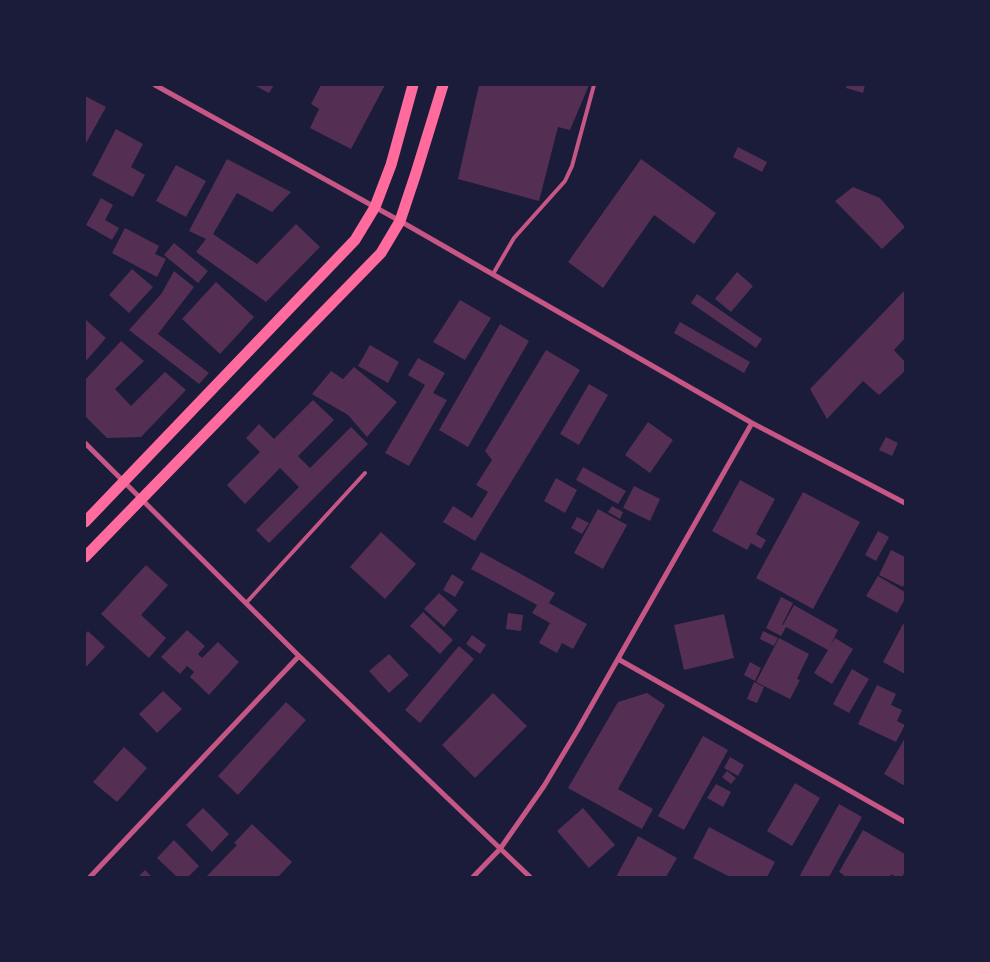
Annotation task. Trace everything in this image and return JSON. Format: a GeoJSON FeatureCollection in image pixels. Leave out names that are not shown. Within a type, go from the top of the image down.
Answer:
{"type":"FeatureCollection","features":[{"type":"Feature","properties":{"kind":"main road"},"geometry":{"type":"LineString","coordinates":[[85,522],[355,240],[374,207],[391,165],[414,85]]}},
{"type":"Feature","properties":{"kind":"main road"},"geometry":{"type":"LineString","coordinates":[[85,557],[381,254],[400,221],[443,85]]}},
{"type":"Feature","properties":{"kind":"street"},"geometry":{"type":"LineString","coordinates":[[155,85],[400,221],[752,423],[905,503]]}},
{"type":"Feature","properties":{"kind":"street"},"geometry":{"type":"LineString","coordinates":[[473,877],[500,849],[544,786],[752,423]]}},
{"type":"Feature","properties":{"kind":"street"},"geometry":{"type":"LineString","coordinates":[[85,443],[298,656],[530,877]]}},
{"type":"Feature","properties":{"kind":"street"},"geometry":{"type":"LineString","coordinates":[[90,877],[298,656]]}},
{"type":"Feature","properties":{"kind":"street"},"geometry":{"type":"LineString","coordinates":[[618,659],[905,822]]}},
{"type":"Feature","properties":{"kind":"lane"},"geometry":{"type":"LineString","coordinates":[[492,274],[514,238],[565,181],[572,166],[594,85]]}},
{"type":"Feature","properties":{"kind":"lane"},"geometry":{"type":"LineString","coordinates":[[246,603],[365,473]]}},
{"type":"Feature","properties":{"kind":"building"},"geometry":{"type":"Polygon","coordinates":[[[254,85],[274,85],[269,93],[254,85]]]}},
{"type":"Feature","properties":{"kind":"building"},"geometry":{"type":"Polygon","coordinates":[[[321,85],[385,85],[351,149],[310,128],[319,109],[311,104],[321,85]]]}},
{"type":"Feature","properties":{"kind":"building"},"geometry":{"type":"Polygon","coordinates":[[[479,85],[589,85],[570,130],[558,127],[539,201],[458,179],[479,85]]]}},
{"type":"Feature","properties":{"kind":"building"},"geometry":{"type":"Polygon","coordinates":[[[847,85],[865,85],[863,93],[846,88],[847,85]]]}},
{"type":"Feature","properties":{"kind":"building"},"geometry":{"type":"Polygon","coordinates":[[[85,96],[106,107],[85,145],[85,96]]]}},
{"type":"Feature","properties":{"kind":"building"},"geometry":{"type":"Polygon","coordinates":[[[116,129],[143,144],[131,167],[145,175],[133,197],[92,175],[116,129]]]}},
{"type":"Feature","properties":{"kind":"building"},"geometry":{"type":"Polygon","coordinates":[[[738,147],[767,162],[762,172],[733,157],[738,147]]]}},
{"type":"Feature","properties":{"kind":"building"},"geometry":{"type":"Polygon","coordinates":[[[227,159],[291,192],[272,212],[237,193],[213,234],[257,264],[296,224],[320,247],[266,302],[196,252],[206,239],[189,231],[227,159]]]}},
{"type":"Feature","properties":{"kind":"building"},"geometry":{"type":"Polygon","coordinates":[[[641,159],[716,213],[694,244],[654,215],[603,288],[568,262],[641,159]]]}},
{"type":"Feature","properties":{"kind":"building"},"geometry":{"type":"Polygon","coordinates":[[[176,165],[206,181],[186,217],[156,201],[176,165]]]}},
{"type":"Feature","properties":{"kind":"building"},"geometry":{"type":"Polygon","coordinates":[[[853,187],[880,198],[905,227],[882,249],[835,201],[853,187]]]}},
{"type":"Feature","properties":{"kind":"building"},"geometry":{"type":"Polygon","coordinates":[[[101,198],[113,205],[105,220],[119,228],[112,240],[86,225],[101,198]]]}},
{"type":"Feature","properties":{"kind":"building"},"geometry":{"type":"Polygon","coordinates":[[[125,228],[159,246],[155,254],[166,259],[157,277],[112,253],[125,228]]]}},
{"type":"Feature","properties":{"kind":"building"},"geometry":{"type":"Polygon","coordinates":[[[174,243],[208,271],[198,283],[164,255],[174,243]]]}},
{"type":"Feature","properties":{"kind":"building"},"geometry":{"type":"Polygon","coordinates":[[[132,269],[153,287],[129,313],[109,295],[132,269]]]}},
{"type":"Feature","properties":{"kind":"building"},"geometry":{"type":"Polygon","coordinates":[[[174,271],[194,287],[158,334],[209,373],[199,384],[129,330],[162,293],[174,271]]]}},
{"type":"Feature","properties":{"kind":"building"},"geometry":{"type":"Polygon","coordinates":[[[737,272],[753,286],[731,312],[715,299],[737,272]]]}},
{"type":"Feature","properties":{"kind":"building"},"geometry":{"type":"Polygon","coordinates":[[[216,282],[254,317],[220,354],[182,319],[216,282]]]}},
{"type":"Feature","properties":{"kind":"building"},"geometry":{"type":"Polygon","coordinates":[[[905,290],[905,338],[894,350],[905,362],[905,371],[879,395],[863,381],[827,419],[810,389],[905,290]]]}},
{"type":"Feature","properties":{"kind":"building"},"geometry":{"type":"Polygon","coordinates":[[[697,294],[762,339],[756,348],[691,303],[697,294]]]}},
{"type":"Feature","properties":{"kind":"building"},"geometry":{"type":"Polygon","coordinates":[[[460,300],[491,318],[465,360],[433,342],[460,300]]]}},
{"type":"Feature","properties":{"kind":"building"},"geometry":{"type":"Polygon","coordinates":[[[85,319],[106,338],[85,362],[85,319]]]}},
{"type":"Feature","properties":{"kind":"building"},"geometry":{"type":"Polygon","coordinates":[[[680,322],[750,362],[744,373],[674,333],[680,322]]]}},
{"type":"Feature","properties":{"kind":"building"},"geometry":{"type":"Polygon","coordinates":[[[500,324],[529,341],[468,447],[439,430],[500,324]]]}},
{"type":"Feature","properties":{"kind":"building"},"geometry":{"type":"Polygon","coordinates":[[[121,341],[144,361],[115,389],[131,406],[165,372],[186,390],[141,437],[107,438],[85,416],[85,380],[121,341]]]}},
{"type":"Feature","properties":{"kind":"building"},"geometry":{"type":"Polygon","coordinates":[[[370,345],[399,362],[388,383],[358,366],[370,345]]]}},
{"type":"Feature","properties":{"kind":"building"},"geometry":{"type":"Polygon","coordinates":[[[546,350],[580,370],[475,541],[443,522],[453,506],[472,518],[488,492],[476,485],[492,460],[485,451],[546,350]]]}},
{"type":"Feature","properties":{"kind":"building"},"geometry":{"type":"Polygon","coordinates":[[[418,358],[445,373],[433,393],[447,400],[409,466],[385,453],[425,385],[408,375],[418,358]]]}},
{"type":"Feature","properties":{"kind":"building"},"geometry":{"type":"Polygon","coordinates":[[[354,367],[397,402],[367,437],[348,415],[312,394],[331,371],[343,379],[354,367]]]}},
{"type":"Feature","properties":{"kind":"building"},"geometry":{"type":"Polygon","coordinates":[[[589,384],[608,395],[579,445],[560,434],[589,384]]]}},
{"type":"Feature","properties":{"kind":"building"},"geometry":{"type":"Polygon","coordinates":[[[313,400],[334,420],[298,456],[310,468],[351,427],[368,444],[269,543],[256,530],[299,487],[280,468],[245,504],[227,485],[260,452],[246,438],[259,424],[274,439],[313,400]]]}},
{"type":"Feature","properties":{"kind":"building"},"geometry":{"type":"Polygon","coordinates":[[[648,422],[673,440],[650,473],[625,455],[648,422]]]}},
{"type":"Feature","properties":{"kind":"building"},"geometry":{"type":"Polygon","coordinates":[[[886,437],[898,443],[892,456],[879,450],[886,437]]]}},
{"type":"Feature","properties":{"kind":"building"},"geometry":{"type":"Polygon","coordinates":[[[583,467],[626,491],[618,504],[576,480],[583,467]]]}},
{"type":"Feature","properties":{"kind":"building"},"geometry":{"type":"Polygon","coordinates":[[[556,478],[577,490],[565,513],[544,501],[556,478]]]}},
{"type":"Feature","properties":{"kind":"building"},"geometry":{"type":"Polygon","coordinates":[[[740,480],[775,499],[756,534],[766,540],[761,549],[751,543],[747,550],[712,531],[740,480]]]}},
{"type":"Feature","properties":{"kind":"building"},"geometry":{"type":"Polygon","coordinates":[[[634,486],[660,499],[650,521],[623,508],[634,486]]]}},
{"type":"Feature","properties":{"kind":"building"},"geometry":{"type":"Polygon","coordinates":[[[803,492],[860,522],[813,609],[756,578],[803,492]]]}},
{"type":"Feature","properties":{"kind":"building"},"geometry":{"type":"Polygon","coordinates":[[[612,506],[623,512],[620,519],[608,512],[612,506]]]}},
{"type":"Feature","properties":{"kind":"building"},"geometry":{"type":"Polygon","coordinates":[[[598,509],[627,525],[603,569],[574,553],[598,509]]]}},
{"type":"Feature","properties":{"kind":"building"},"geometry":{"type":"Polygon","coordinates":[[[577,517],[589,523],[582,534],[571,528],[577,517]]]}},
{"type":"Feature","properties":{"kind":"building"},"geometry":{"type":"Polygon","coordinates":[[[878,531],[889,537],[876,561],[865,555],[878,531]]]}},
{"type":"Feature","properties":{"kind":"building"},"geometry":{"type":"Polygon","coordinates":[[[381,532],[416,564],[385,599],[350,567],[381,532]]]}},
{"type":"Feature","properties":{"kind":"building"},"geometry":{"type":"Polygon","coordinates":[[[891,550],[905,557],[905,583],[903,587],[879,575],[891,550]]]}},
{"type":"Feature","properties":{"kind":"building"},"geometry":{"type":"Polygon","coordinates":[[[481,552],[555,593],[549,603],[587,624],[573,649],[562,643],[557,653],[539,643],[550,623],[532,613],[537,605],[471,569],[481,552]]]}},
{"type":"Feature","properties":{"kind":"building"},"geometry":{"type":"Polygon","coordinates":[[[146,565],[168,585],[141,615],[166,638],[149,658],[101,614],[146,565]]]}},
{"type":"Feature","properties":{"kind":"building"},"geometry":{"type":"Polygon","coordinates":[[[452,574],[464,582],[455,597],[443,590],[452,574]]]}},
{"type":"Feature","properties":{"kind":"building"},"geometry":{"type":"Polygon","coordinates":[[[878,576],[905,592],[905,599],[897,613],[866,596],[878,576]]]}},
{"type":"Feature","properties":{"kind":"building"},"geometry":{"type":"Polygon","coordinates":[[[439,593],[458,610],[444,627],[424,609],[439,593]]]}},
{"type":"Feature","properties":{"kind":"building"},"geometry":{"type":"Polygon","coordinates":[[[781,597],[793,603],[782,625],[794,605],[838,630],[830,646],[835,638],[853,649],[832,684],[814,673],[828,650],[786,627],[781,636],[766,628],[781,597]]]}},
{"type":"Feature","properties":{"kind":"building"},"geometry":{"type":"Polygon","coordinates":[[[423,612],[453,640],[440,654],[410,626],[423,612]]]}},
{"type":"Feature","properties":{"kind":"building"},"geometry":{"type":"Polygon","coordinates":[[[508,613],[523,615],[521,631],[506,629],[508,613]]]}},
{"type":"Feature","properties":{"kind":"building"},"geometry":{"type":"Polygon","coordinates":[[[724,614],[734,658],[684,670],[674,625],[724,614]]]}},
{"type":"Feature","properties":{"kind":"building"},"geometry":{"type":"Polygon","coordinates":[[[903,624],[905,625],[905,674],[883,662],[903,624]]]}},
{"type":"Feature","properties":{"kind":"building"},"geometry":{"type":"Polygon","coordinates":[[[187,630],[205,646],[198,654],[202,658],[218,642],[239,662],[209,695],[190,677],[194,672],[187,666],[180,674],[161,657],[187,630]]]}},
{"type":"Feature","properties":{"kind":"building"},"geometry":{"type":"Polygon","coordinates":[[[88,631],[105,647],[85,668],[85,634],[88,631]]]}},
{"type":"Feature","properties":{"kind":"building"},"geometry":{"type":"Polygon","coordinates":[[[763,631],[778,638],[774,646],[760,639],[763,631]]]}},
{"type":"Feature","properties":{"kind":"building"},"geometry":{"type":"Polygon","coordinates":[[[472,635],[486,645],[480,654],[466,644],[472,635]]]}},
{"type":"Feature","properties":{"kind":"building"},"geometry":{"type":"Polygon","coordinates":[[[779,638],[809,654],[797,679],[800,680],[790,699],[756,682],[779,638]]]}},
{"type":"Feature","properties":{"kind":"building"},"geometry":{"type":"Polygon","coordinates":[[[459,646],[474,659],[420,723],[405,710],[459,646]]]}},
{"type":"Feature","properties":{"kind":"building"},"geometry":{"type":"Polygon","coordinates":[[[389,654],[409,675],[389,693],[369,671],[389,654]]]}},
{"type":"Feature","properties":{"kind":"building"},"geometry":{"type":"Polygon","coordinates":[[[750,662],[761,668],[755,681],[744,675],[750,662]]]}},
{"type":"Feature","properties":{"kind":"building"},"geometry":{"type":"Polygon","coordinates":[[[852,669],[869,679],[849,713],[833,704],[852,669]]]}},
{"type":"Feature","properties":{"kind":"building"},"geometry":{"type":"Polygon","coordinates":[[[754,682],[764,687],[757,703],[747,699],[754,682]]]}},
{"type":"Feature","properties":{"kind":"building"},"geometry":{"type":"Polygon","coordinates":[[[877,685],[896,694],[891,705],[902,710],[897,721],[905,725],[896,742],[858,724],[877,685]]]}},
{"type":"Feature","properties":{"kind":"building"},"geometry":{"type":"Polygon","coordinates":[[[163,691],[182,709],[157,733],[139,714],[163,691]]]}},
{"type":"Feature","properties":{"kind":"building"},"geometry":{"type":"Polygon","coordinates":[[[493,693],[527,726],[475,778],[442,745],[493,693]]]}},
{"type":"Feature","properties":{"kind":"building"},"geometry":{"type":"Polygon","coordinates":[[[647,693],[665,705],[618,789],[653,809],[642,829],[568,788],[618,702],[647,693]]]}},
{"type":"Feature","properties":{"kind":"building"},"geometry":{"type":"Polygon","coordinates":[[[286,702],[306,720],[238,795],[218,776],[286,702]]]}},
{"type":"Feature","properties":{"kind":"building"},"geometry":{"type":"Polygon","coordinates":[[[703,736],[728,750],[684,830],[658,816],[703,736]]]}},
{"type":"Feature","properties":{"kind":"building"},"geometry":{"type":"Polygon","coordinates":[[[905,738],[905,786],[884,774],[905,738]]]}},
{"type":"Feature","properties":{"kind":"building"},"geometry":{"type":"Polygon","coordinates":[[[124,747],[147,768],[117,802],[93,782],[124,747]]]}},
{"type":"Feature","properties":{"kind":"building"},"geometry":{"type":"Polygon","coordinates":[[[730,757],[744,765],[738,776],[724,768],[730,757]]]}},
{"type":"Feature","properties":{"kind":"building"},"geometry":{"type":"Polygon","coordinates":[[[727,771],[736,778],[731,784],[722,777],[727,771]]]}},
{"type":"Feature","properties":{"kind":"building"},"geometry":{"type":"Polygon","coordinates":[[[795,783],[820,798],[792,846],[767,831],[795,783]]]}},
{"type":"Feature","properties":{"kind":"building"},"geometry":{"type":"Polygon","coordinates":[[[716,784],[731,792],[723,807],[707,798],[716,784]]]}},
{"type":"Feature","properties":{"kind":"building"},"geometry":{"type":"Polygon","coordinates":[[[839,804],[862,817],[829,877],[799,877],[839,804]]]}},
{"type":"Feature","properties":{"kind":"building"},"geometry":{"type":"Polygon","coordinates":[[[203,808],[229,834],[212,852],[186,825],[203,808]]]}},
{"type":"Feature","properties":{"kind":"building"},"geometry":{"type":"Polygon","coordinates":[[[583,808],[615,845],[589,868],[557,831],[583,808]]]}},
{"type":"Feature","properties":{"kind":"building"},"geometry":{"type":"Polygon","coordinates":[[[252,824],[292,862],[278,877],[206,877],[237,845],[234,843],[252,824]]]}},
{"type":"Feature","properties":{"kind":"building"},"geometry":{"type":"Polygon","coordinates":[[[709,827],[775,862],[767,877],[730,877],[693,858],[709,827]]]}},
{"type":"Feature","properties":{"kind":"building"},"geometry":{"type":"Polygon","coordinates":[[[863,830],[905,854],[905,872],[902,877],[896,877],[891,874],[890,877],[842,877],[844,875],[839,872],[863,830]]]}},
{"type":"Feature","properties":{"kind":"building"},"geometry":{"type":"Polygon","coordinates":[[[638,836],[677,858],[666,877],[616,877],[638,836]]]}},
{"type":"Feature","properties":{"kind":"building"},"geometry":{"type":"Polygon","coordinates":[[[174,840],[199,866],[188,877],[177,877],[157,858],[174,840]]]}},
{"type":"Feature","properties":{"kind":"building"},"geometry":{"type":"Polygon","coordinates":[[[145,870],[152,877],[138,877],[145,870]]]}}]}
